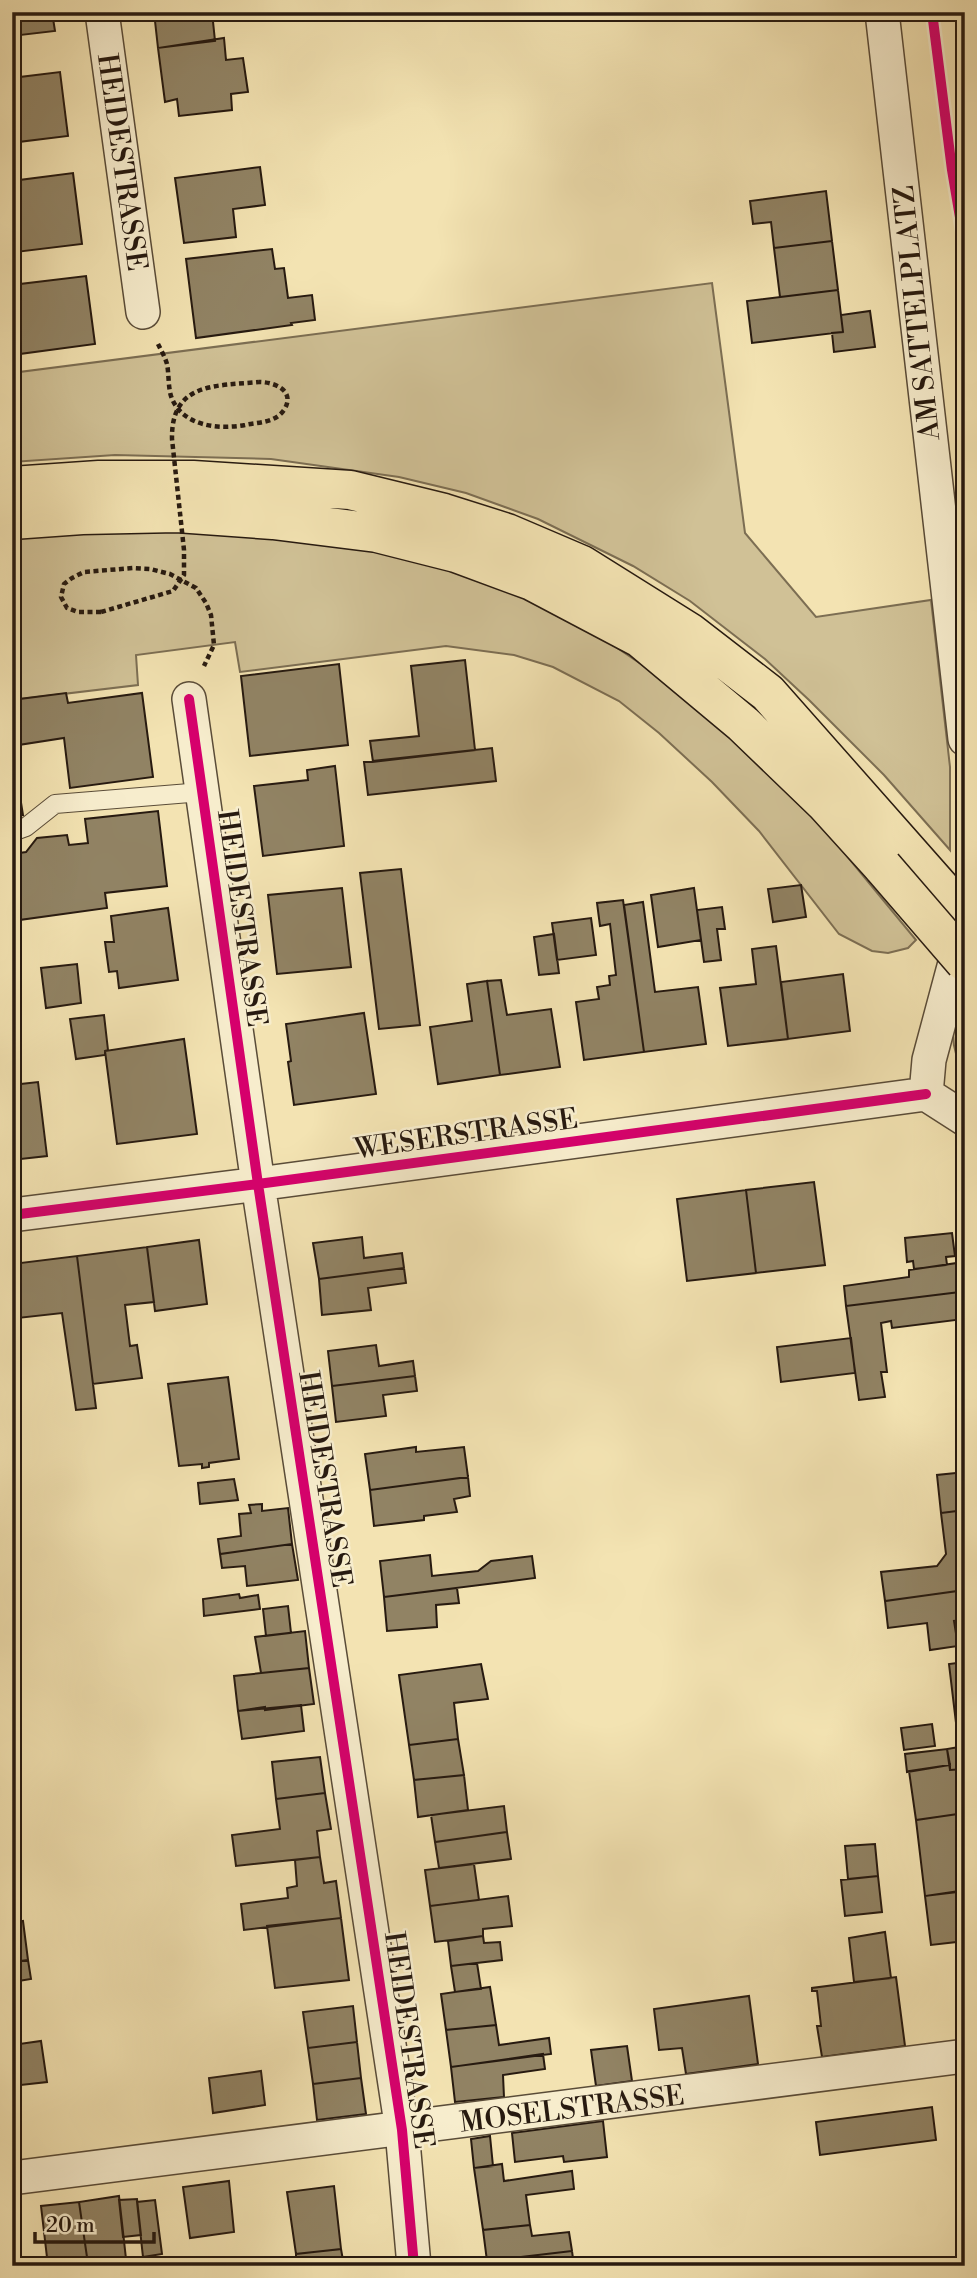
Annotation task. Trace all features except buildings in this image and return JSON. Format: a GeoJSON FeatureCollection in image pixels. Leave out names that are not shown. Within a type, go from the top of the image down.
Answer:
{"type":"FeatureCollection","features":[{"type":"Feature","properties":{"kind":"highway"},"geometry":{"type":"LineString","coordinates":[[12,486],[99,480],[193,480],[350,490],[444,513],[507,533],[582,565],[688,632],[768,693],[886,848],[965,962]]}},
{"type":"Feature","properties":{"kind":"highway"},"geometry":{"type":"LineString","coordinates":[[12,520],[177,513],[273,520],[377,533],[456,553],[531,581],[640,638],[743,724],[825,803],[886,848],[965,916]]}},
{"type":"Feature","properties":{"kind":"street","name":"HEIDESTRASSE"},"geometry":{"type":"LineString","coordinates":[[102,12],[143,312]]}},
{"type":"Feature","properties":{"kind":"street","name":"AM SATTELPLATZ"},"geometry":{"type":"LineString","coordinates":[[882,12],[965,739]]}},
{"type":"Feature","properties":{"kind":"street","name":"HEIDESTRASSE"},"geometry":{"type":"LineString","coordinates":[[189,699],[258,1184],[402,2130],[414,2266]]}},
{"type":"Feature","properties":{"kind":"street"},"geometry":{"type":"LineString","coordinates":[[965,928],[929,1060],[926,1094],[965,1119]]}},
{"type":"Feature","properties":{"kind":"street","name":"WESERSTRASSE"},"geometry":{"type":"LineString","coordinates":[[12,1215],[926,1094]]}},
{"type":"Feature","properties":{"kind":"street","name":"MOSELSTRASSE"},"geometry":{"type":"LineString","coordinates":[[12,2178],[965,2056]]}},
{"type":"Feature","properties":{"kind":"lane"},"geometry":{"type":"LineString","coordinates":[[12,832],[26,827],[55,804],[202,792]]}},
{"type":"Feature","properties":{"kind":"path"},"geometry":{"type":"LineString","coordinates":[[143,312],[166,360],[172,397],[184,417],[207,426],[230,428],[270,421],[280,415],[288,399],[284,389],[269,382],[259,382],[213,386],[189,395],[180,403],[172,425],[172,439],[184,550],[184,575],[173,591],[101,612],[78,612],[67,608],[61,597],[64,584],[85,572],[133,568],[170,574],[196,588],[211,615],[214,645],[189,699]]}},
{"type":"Feature","properties":{"kind":"shaded area"},"geometry":{"type":"Polygon","coordinates":[[[712,283],[745,533],[816,617],[931,600],[950,767],[950,850],[884,775],[765,659],[690,601],[633,566],[538,519],[466,493],[399,477],[271,459],[115,455],[12,462],[12,373],[712,283]]]}},
{"type":"Feature","properties":{"kind":"shaded area"},"geometry":{"type":"Polygon","coordinates":[[[115,531],[270,531],[327,536],[511,588],[601,637],[706,708],[814,816],[916,940],[908,948],[888,953],[872,951],[839,934],[759,831],[659,733],[619,701],[553,667],[514,655],[446,646],[240,672],[235,642],[136,655],[138,685],[12,700],[12,536],[115,531]]]}},
{"type":"Feature","properties":{"kind":"shaded area"},"geometry":{"type":"Polygon","coordinates":[[[959,996],[965,1002],[965,1074],[956,1054],[953,1036],[959,996]]]}},
{"type":"Feature","properties":{"kind":"shaded area"},"geometry":{"type":"Polygon","coordinates":[[[965,2255],[965,2266],[920,2266],[965,2255]]]}},
{"type":"Feature","properties":{"kind":"cycle path"},"geometry":{"type":"LineString","coordinates":[[932,12],[952,170],[965,247]]}},
{"type":"Feature","properties":{"kind":"cycle path"},"geometry":{"type":"LineString","coordinates":[[189,699],[258,1184],[402,2130],[414,2266]]}},
{"type":"Feature","properties":{"kind":"cycle path"},"geometry":{"type":"LineString","coordinates":[[12,1215],[926,1094]]}}]}
